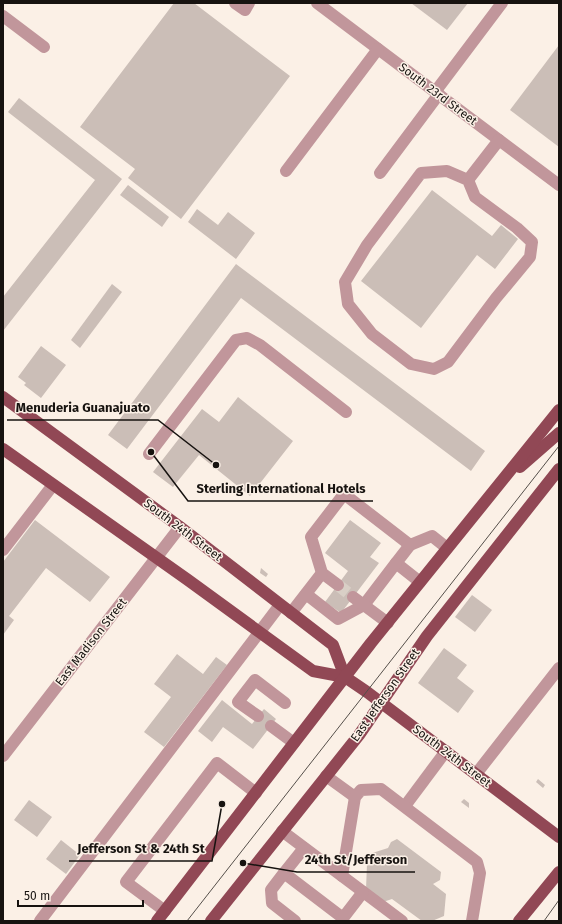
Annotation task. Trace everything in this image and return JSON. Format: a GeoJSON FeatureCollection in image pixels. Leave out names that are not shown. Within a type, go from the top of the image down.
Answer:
{"type":"FeatureCollection","features":[{"type":"Feature","properties":{"kind":"main road","name":"South 24th Street"},"geometry":{"type":"LineString","coordinates":[[3,397],[180,528],[333,645],[345,677]]}},
{"type":"Feature","properties":{"kind":"main road"},"geometry":{"type":"LineString","coordinates":[[157,921],[345,677],[559,410]]}},
{"type":"Feature","properties":{"kind":"main road"},"geometry":{"type":"LineString","coordinates":[[497,487],[559,433]]}},
{"type":"Feature","properties":{"kind":"main road","name":"South 24th Street"},"geometry":{"type":"LineString","coordinates":[[4,452],[53,485],[313,671],[345,677],[381,702],[559,837]]}},
{"type":"Feature","properties":{"kind":"main road","name":"East Jefferson Street"},"geometry":{"type":"LineString","coordinates":[[211,921],[359,735],[427,636],[559,469]]}},
{"type":"Feature","properties":{"kind":"main road"},"geometry":{"type":"LineString","coordinates":[[519,921],[559,872]]}},
{"type":"Feature","properties":{"kind":"street"},"geometry":{"type":"LineString","coordinates":[[235,3],[245,10],[249,3]]}},
{"type":"Feature","properties":{"kind":"street","name":"South 23rd Street"},"geometry":{"type":"LineString","coordinates":[[317,3],[559,185]]}},
{"type":"Feature","properties":{"kind":"street"},"geometry":{"type":"LineString","coordinates":[[380,173],[502,3]]}},
{"type":"Feature","properties":{"kind":"street"},"geometry":{"type":"LineString","coordinates":[[3,16],[44,47]]}},
{"type":"Feature","properties":{"kind":"street"},"geometry":{"type":"LineString","coordinates":[[286,170],[378,49]]}},
{"type":"Feature","properties":{"kind":"street"},"geometry":{"type":"LineString","coordinates":[[468,180],[499,140]]}},
{"type":"Feature","properties":{"kind":"street"},"geometry":{"type":"LineString","coordinates":[[447,171],[468,180],[475,197],[532,242],[530,257],[496,298],[448,362],[434,369],[411,364],[372,334],[348,304],[345,282],[367,245],[421,173],[447,171]]}},
{"type":"Feature","properties":{"kind":"street"},"geometry":{"type":"LineString","coordinates":[[149,454],[236,340],[247,338],[260,345],[346,412]]}},
{"type":"Feature","properties":{"kind":"street"},"geometry":{"type":"LineString","coordinates":[[3,550],[53,485]]}},
{"type":"Feature","properties":{"kind":"street"},"geometry":{"type":"LineString","coordinates":[[338,585],[322,573],[311,537],[344,494],[410,545]]}},
{"type":"Feature","properties":{"kind":"street","name":"East Madison Street"},"geometry":{"type":"LineString","coordinates":[[3,756],[180,528]]}},
{"type":"Feature","properties":{"kind":"street"},"geometry":{"type":"LineString","coordinates":[[306,594],[338,619],[364,605],[410,545],[432,536],[447,548]]}},
{"type":"Feature","properties":{"kind":"street"},"geometry":{"type":"LineString","coordinates":[[396,563],[420,582]]}},
{"type":"Feature","properties":{"kind":"street"},"geometry":{"type":"LineString","coordinates":[[291,613],[322,573]]}},
{"type":"Feature","properties":{"kind":"street"},"geometry":{"type":"LineString","coordinates":[[353,597],[388,623]]}},
{"type":"Feature","properties":{"kind":"street"},"geometry":{"type":"LineString","coordinates":[[40,921],[280,605]]}},
{"type":"Feature","properties":{"kind":"street"},"geometry":{"type":"LineString","coordinates":[[476,774],[559,668]]}},
{"type":"Feature","properties":{"kind":"street"},"geometry":{"type":"LineString","coordinates":[[258,716],[238,702],[255,680],[285,703]]}},
{"type":"Feature","properties":{"kind":"street"},"geometry":{"type":"LineString","coordinates":[[271,726],[294,743]]}},
{"type":"Feature","properties":{"kind":"street"},"geometry":{"type":"LineString","coordinates":[[405,806],[446,751]]}},
{"type":"Feature","properties":{"kind":"street"},"geometry":{"type":"LineString","coordinates":[[165,911],[126,882],[217,764],[256,792]]}},
{"type":"Feature","properties":{"kind":"street"},"geometry":{"type":"LineString","coordinates":[[326,776],[355,797]]}},
{"type":"Feature","properties":{"kind":"street"},"geometry":{"type":"LineString","coordinates":[[342,876],[355,797],[361,790],[381,789],[477,862],[480,873],[472,921]]}},
{"type":"Feature","properties":{"kind":"street"},"geometry":{"type":"LineString","coordinates":[[282,832],[402,921]]}},
{"type":"Feature","properties":{"kind":"street"},"geometry":{"type":"LineString","coordinates":[[295,921],[272,903],[271,890],[304,848]]}},
{"type":"Feature","properties":{"kind":"street"},"geometry":{"type":"LineString","coordinates":[[284,873],[343,919],[363,892]]}},
{"type":"Feature","properties":{"kind":"building"},"geometry":{"type":"Polygon","coordinates":[[[174,3],[194,3],[290,76],[181,219],[128,178],[135,169],[80,127],[174,3]]]}},
{"type":"Feature","properties":{"kind":"building"},"geometry":{"type":"Polygon","coordinates":[[[411,3],[468,3],[447,30],[411,3]]]}},
{"type":"Feature","properties":{"kind":"building"},"geometry":{"type":"Polygon","coordinates":[[[559,45],[559,147],[510,110],[559,45]]]}},
{"type":"Feature","properties":{"kind":"building"},"geometry":{"type":"Polygon","coordinates":[[[19,98],[122,179],[3,331],[3,297],[95,180],[8,112],[19,98]]]}},
{"type":"Feature","properties":{"kind":"building"},"geometry":{"type":"Polygon","coordinates":[[[128,185],[169,217],[162,227],[120,195],[128,185]]]}},
{"type":"Feature","properties":{"kind":"building"},"geometry":{"type":"Polygon","coordinates":[[[432,190],[492,236],[501,225],[518,239],[495,269],[477,255],[421,328],[361,281],[432,190]]]}},
{"type":"Feature","properties":{"kind":"building"},"geometry":{"type":"Polygon","coordinates":[[[197,209],[218,225],[228,212],[255,233],[236,259],[188,222],[197,209]]]}},
{"type":"Feature","properties":{"kind":"building"},"geometry":{"type":"Polygon","coordinates":[[[236,264],[485,451],[471,471],[241,298],[127,449],[108,435],[236,264]]]}},
{"type":"Feature","properties":{"kind":"building"},"geometry":{"type":"Polygon","coordinates":[[[112,284],[122,292],[80,348],[71,340],[112,284]]]}},
{"type":"Feature","properties":{"kind":"building"},"geometry":{"type":"Polygon","coordinates":[[[41,346],[66,365],[41,398],[24,385],[26,383],[18,377],[41,346]]]}},
{"type":"Feature","properties":{"kind":"building"},"geometry":{"type":"Polygon","coordinates":[[[238,397],[293,441],[250,496],[199,455],[173,487],[153,472],[202,409],[219,422],[238,397]]]}},
{"type":"Feature","properties":{"kind":"building"},"geometry":{"type":"Polygon","coordinates":[[[35,520],[110,577],[90,602],[46,568],[9,616],[14,620],[3,635],[3,562],[35,520]]]}},
{"type":"Feature","properties":{"kind":"building"},"geometry":{"type":"Polygon","coordinates":[[[350,520],[381,543],[370,557],[379,563],[341,613],[325,602],[348,571],[325,553],[350,520]]]}},
{"type":"Feature","properties":{"kind":"building"},"geometry":{"type":"Polygon","coordinates":[[[261,568],[268,574],[266,577],[260,573],[261,568]]]}},
{"type":"Feature","properties":{"kind":"building"},"geometry":{"type":"Polygon","coordinates":[[[472,595],[492,610],[475,632],[455,617],[472,595]]]}},
{"type":"Feature","properties":{"kind":"building"},"geometry":{"type":"Polygon","coordinates":[[[444,648],[467,665],[457,678],[474,691],[458,713],[418,683],[444,648]]]}},
{"type":"Feature","properties":{"kind":"building"},"geometry":{"type":"Polygon","coordinates":[[[177,654],[203,674],[216,657],[227,665],[164,747],[144,732],[171,697],[154,684],[177,654]]]}},
{"type":"Feature","properties":{"kind":"building"},"geometry":{"type":"Polygon","coordinates":[[[222,700],[252,724],[264,709],[276,719],[253,749],[223,727],[212,742],[198,731],[222,700]]]}},
{"type":"Feature","properties":{"kind":"building"},"geometry":{"type":"Polygon","coordinates":[[[538,779],[545,785],[543,788],[536,782],[538,779]]]}},
{"type":"Feature","properties":{"kind":"building"},"geometry":{"type":"Polygon","coordinates":[[[464,799],[469,803],[469,808],[461,802],[464,799]]]}},
{"type":"Feature","properties":{"kind":"building"},"geometry":{"type":"Polygon","coordinates":[[[29,800],[52,817],[37,837],[14,820],[29,800]]]}},
{"type":"Feature","properties":{"kind":"building"},"geometry":{"type":"Polygon","coordinates":[[[397,839],[441,872],[440,880],[433,884],[446,894],[444,916],[432,921],[422,921],[392,899],[383,902],[366,889],[366,855],[388,848],[391,842],[397,839]]]}},
{"type":"Feature","properties":{"kind":"building"},"geometry":{"type":"Polygon","coordinates":[[[61,840],[80,855],[66,874],[46,859],[61,840]]]}},
{"type":"Feature","properties":{"kind":"tunnel"},"geometry":{"type":"LineString","coordinates":[[338,585],[353,597]]}},
{"type":"Feature","properties":{"kind":"tram line"},"geometry":{"type":"LineString","coordinates":[[187,921],[559,446]]}},
{"type":"Feature","properties":{"kind":"tram line"},"geometry":{"type":"LineString","coordinates":[[544,921],[559,900]]}},
{"type":"Feature","properties":{"kind":"place","name":"Sterling International Hotels"},"geometry":{"type":"Point","coordinates":[151,452]}},
{"type":"Feature","properties":{"kind":"place","name":"Menuderia Guanajuato"},"geometry":{"type":"Point","coordinates":[216,465]}},
{"type":"Feature","properties":{"kind":"place","name":"Jefferson St & 24th St"},"geometry":{"type":"Point","coordinates":[222,804]}},
{"type":"Feature","properties":{"kind":"place","name":"24th St/Jefferson"},"geometry":{"type":"Point","coordinates":[243,863]}}]}
